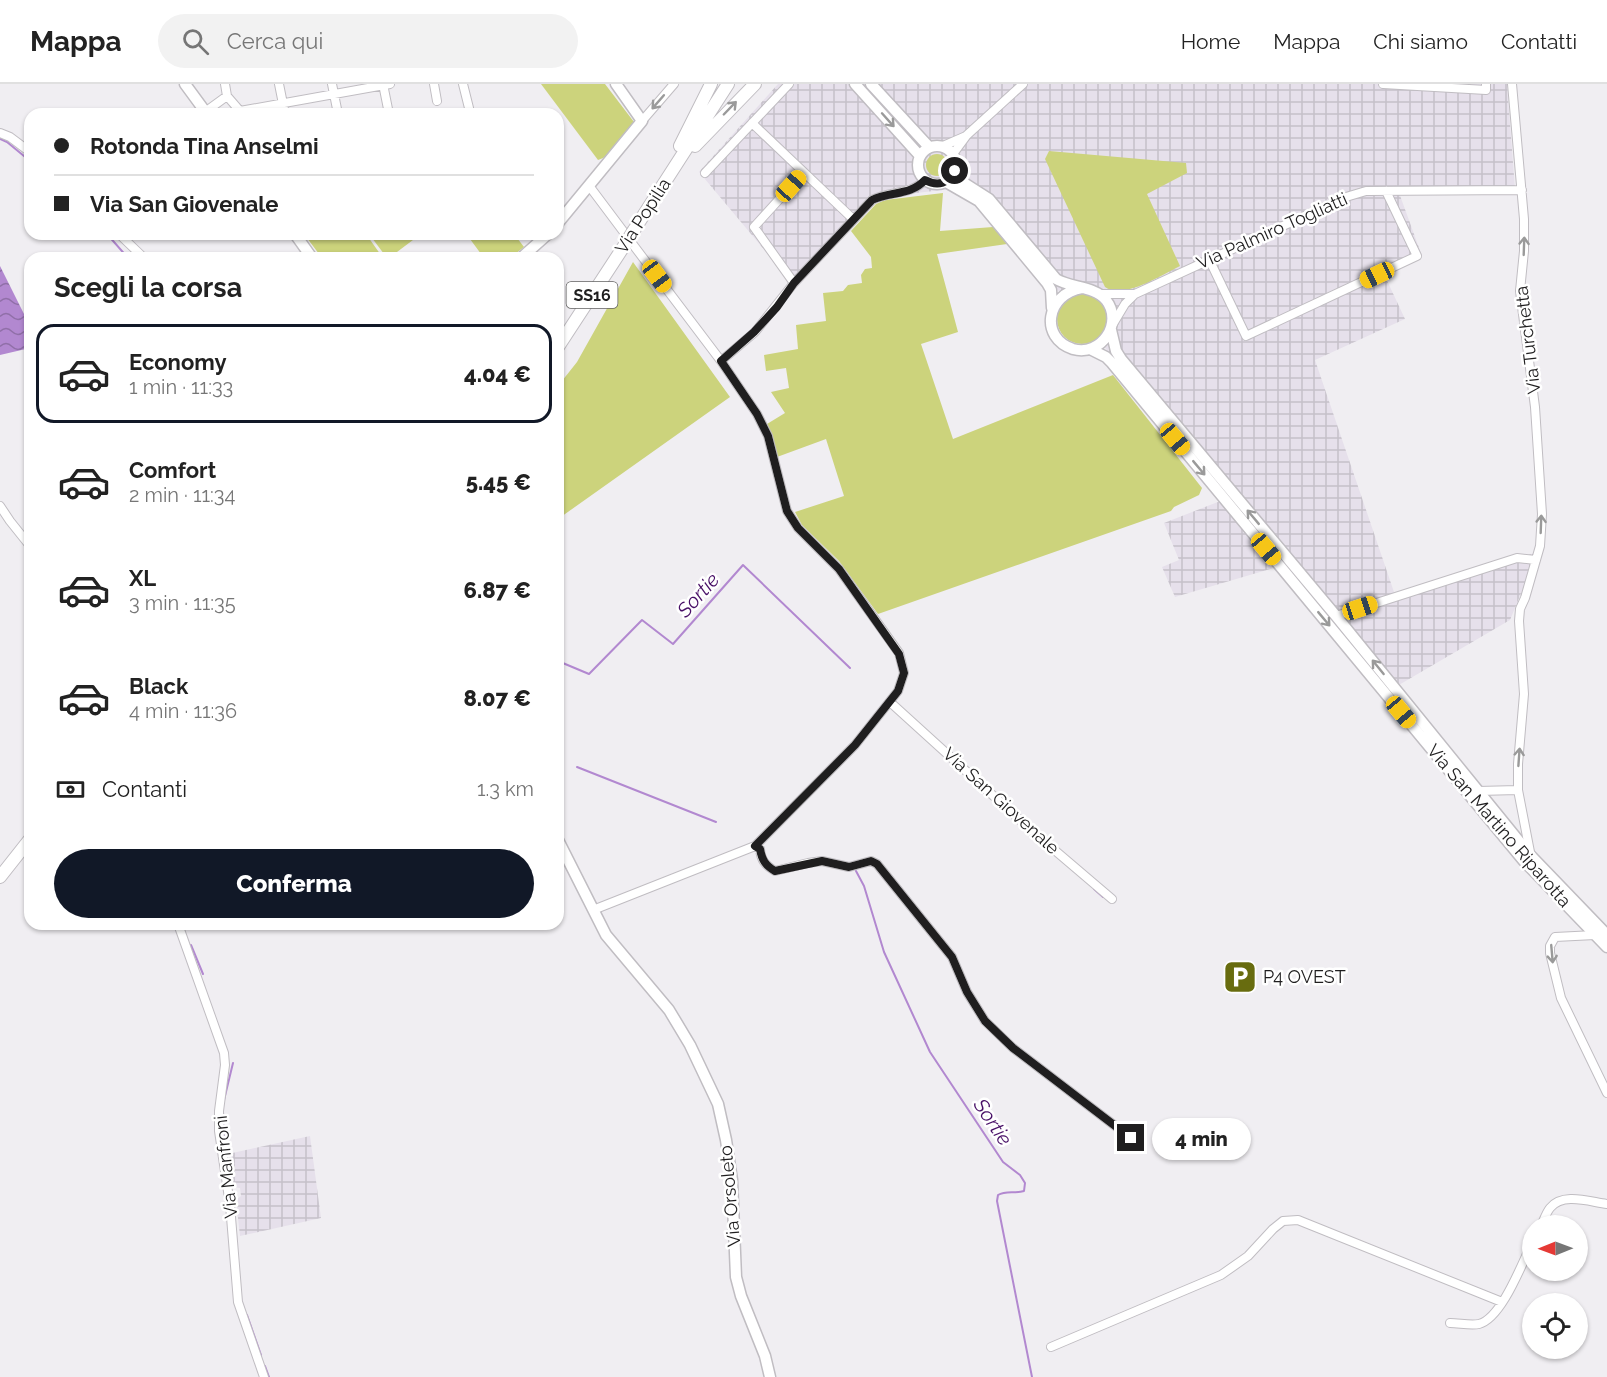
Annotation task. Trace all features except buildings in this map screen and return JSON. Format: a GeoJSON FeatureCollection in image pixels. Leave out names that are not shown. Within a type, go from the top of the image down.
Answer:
{"type":"FeatureCollection","features":[{"type":"Feature","properties":{"kind":"main road"},"geometry":{"type":"LineString","coordinates":[[655,198],[711,84]]}},
{"type":"Feature","properties":{"kind":"main road","name":"Via Popilia"},"geometry":{"type":"LineString","coordinates":[[564,338],[728,84]]}},
{"type":"Feature","properties":{"kind":"main road"},"geometry":{"type":"LineString","coordinates":[[677,163],[755,84]]}},
{"type":"Feature","properties":{"kind":"main road"},"geometry":{"type":"LineString","coordinates":[[0,877],[24,847]]}},
{"type":"Feature","properties":{"kind":"street"},"geometry":{"type":"LineString","coordinates":[[185,84],[202,108]]}},
{"type":"Feature","properties":{"kind":"street"},"geometry":{"type":"LineString","coordinates":[[225,84],[227,96],[235,108]]}},
{"type":"Feature","properties":{"kind":"street"},"geometry":{"type":"LineString","coordinates":[[279,84],[284,108]]}},
{"type":"Feature","properties":{"kind":"street"},"geometry":{"type":"LineString","coordinates":[[332,84],[337,108]]}},
{"type":"Feature","properties":{"kind":"street"},"geometry":{"type":"LineString","coordinates":[[263,108],[385,84],[388,108]]}},
{"type":"Feature","properties":{"kind":"street"},"geometry":{"type":"LineString","coordinates":[[434,84],[437,101]]}},
{"type":"Feature","properties":{"kind":"street"},"geometry":{"type":"LineString","coordinates":[[463,84],[469,108]]}},
{"type":"Feature","properties":{"kind":"street"},"geometry":{"type":"LineString","coordinates":[[616,84],[642,121]]}},
{"type":"Feature","properties":{"kind":"street"},"geometry":{"type":"LineString","coordinates":[[564,217],[674,84]]}},
{"type":"Feature","properties":{"kind":"street"},"geometry":{"type":"LineString","coordinates":[[705,173],[789,84]]}},
{"type":"Feature","properties":{"kind":"street"},"geometry":{"type":"LineString","coordinates":[[855,84],[920,156]]}},
{"type":"Feature","properties":{"kind":"street"},"geometry":{"type":"LineString","coordinates":[[871,84],[929,147]]}},
{"type":"Feature","properties":{"kind":"street"},"geometry":{"type":"LineString","coordinates":[[1383,84],[1486,90],[1486,84]]}},
{"type":"Feature","properties":{"kind":"street","name":"Via Turchetta"},"geometry":{"type":"LineString","coordinates":[[1512,84],[1524,251],[1520,291],[1535,407],[1542,514],[1540,546],[1520,609],[1519,621],[1524,694],[1518,790],[1531,856]]}},
{"type":"Feature","properties":{"kind":"street"},"geometry":{"type":"LineString","coordinates":[[953,154],[967,135],[1023,85]]}},
{"type":"Feature","properties":{"kind":"street"},"geometry":{"type":"LineString","coordinates":[[212,108],[227,96]]}},
{"type":"Feature","properties":{"kind":"street"},"geometry":{"type":"LineString","coordinates":[[752,123],[854,219]]}},
{"type":"Feature","properties":{"kind":"street"},"geometry":{"type":"LineString","coordinates":[[0,134],[10,137],[24,148]]}},
{"type":"Feature","properties":{"kind":"street"},"geometry":{"type":"LineString","coordinates":[[943,146],[953,154],[956,165],[949,179],[935,184],[925,180],[918,169],[920,156],[929,147],[943,146],[967,135]]}},
{"type":"Feature","properties":{"kind":"street"},"geometry":{"type":"LineString","coordinates":[[794,283],[754,227],[803,173]]}},
{"type":"Feature","properties":{"kind":"street"},"geometry":{"type":"LineString","coordinates":[[949,179],[989,200],[1056,279],[1066,285],[1100,294],[1110,308],[1111,327]]}},
{"type":"Feature","properties":{"kind":"street"},"geometry":{"type":"LineString","coordinates":[[949,179],[979,201],[1047,283],[1051,290],[1052,328],[1063,344],[1080,350],[1099,345],[1125,304],[1135,294]]}},
{"type":"Feature","properties":{"kind":"street"},"geometry":{"type":"LineString","coordinates":[[721,361],[754,332],[777,307],[794,283],[872,200],[881,195],[916,189],[925,180]]}},
{"type":"Feature","properties":{"kind":"street"},"geometry":{"type":"LineString","coordinates":[[590,187],[721,361],[757,414],[768,436],[787,511],[798,528],[839,569],[899,654],[904,673],[898,691],[855,745],[755,846],[593,910]]}},
{"type":"Feature","properties":{"kind":"street","name":"Via Palmiro Togliatti"},"geometry":{"type":"LineString","coordinates":[[1100,294],[1135,294],[1346,197],[1366,191],[1521,190]]}},
{"type":"Feature","properties":{"kind":"street"},"geometry":{"type":"LineString","coordinates":[[1209,259],[1246,336],[1417,256],[1386,191]]}},
{"type":"Feature","properties":{"kind":"street"},"geometry":{"type":"LineString","coordinates":[[125,240],[138,252]]}},
{"type":"Feature","properties":{"kind":"street"},"geometry":{"type":"LineString","coordinates":[[528,252],[541,240]]}},
{"type":"Feature","properties":{"kind":"street"},"geometry":{"type":"LineString","coordinates":[[1052,310],[1064,294],[1082,288]]}},
{"type":"Feature","properties":{"kind":"street","name":"Via San Martino Riparotta"},"geometry":{"type":"LineString","coordinates":[[1111,327],[1116,351],[1121,359],[1336,616],[1531,856],[1607,935]]}},
{"type":"Feature","properties":{"kind":"street","name":"Via San Martino Riparotta"},"geometry":{"type":"LineString","coordinates":[[1090,349],[1106,357],[1112,363],[1524,861],[1607,947]]}},
{"type":"Feature","properties":{"kind":"street"},"geometry":{"type":"LineString","coordinates":[[0,506],[24,538]]}},
{"type":"Feature","properties":{"kind":"street"},"geometry":{"type":"LineString","coordinates":[[1336,616],[1517,558],[1536,560]]}},
{"type":"Feature","properties":{"kind":"street","name":"Via San Giovenale"},"geometry":{"type":"LineString","coordinates":[[890,702],[1031,830],[1112,899]]}},
{"type":"Feature","properties":{"kind":"street"},"geometry":{"type":"LineString","coordinates":[[1478,791],[1518,790]]}},
{"type":"Feature","properties":{"kind":"street"},"geometry":{"type":"LineString","coordinates":[[755,846],[760,849],[761,860],[775,871],[822,861],[849,867],[871,861],[877,864],[952,957],[967,992],[985,1021],[1013,1048],[1131,1138]]}},
{"type":"Feature","properties":{"kind":"street","name":"Via Orsoleto"},"geometry":{"type":"LineString","coordinates":[[564,852],[606,935],[669,1010],[695,1054],[718,1104],[732,1180],[736,1276],[741,1296],[765,1356],[770,1377]]}},
{"type":"Feature","properties":{"kind":"street","name":"Via Manfroni"},"geometry":{"type":"LineString","coordinates":[[180,930],[224,1053],[219,1131],[230,1205],[238,1302],[264,1377]]}},
{"type":"Feature","properties":{"kind":"street"},"geometry":{"type":"LineString","coordinates":[[1595,935],[1555,937],[1550,946],[1550,953],[1561,998],[1607,1094]]}},
{"type":"Feature","properties":{"kind":"street"},"geometry":{"type":"LineString","coordinates":[[1546,1215],[1557,1202],[1566,1199],[1607,1204]]}},
{"type":"Feature","properties":{"kind":"street"},"geometry":{"type":"LineString","coordinates":[[1051,1347],[1221,1275],[1248,1256],[1272,1229],[1283,1221],[1298,1220],[1502,1302]]}},
{"type":"Feature","properties":{"kind":"street"},"geometry":{"type":"LineString","coordinates":[[1450,1323],[1477,1325],[1489,1320],[1502,1302],[1522,1263]]}},
{"type":"Feature","properties":{"kind":"shaded area"},"geometry":{"type":"Polygon","coordinates":[[[778,84],[1507,84],[1515,189],[1398,190],[1422,256],[1383,272],[1405,319],[1315,360],[1395,595],[1538,552],[1510,620],[1392,689],[1284,565],[1175,597],[1162,567],[1179,560],[1164,523],[1228,498],[1021,245],[969,187],[872,198],[792,283],[699,172],[778,84]]]}},
{"type":"Feature","properties":{"kind":"shaded area"},"geometry":{"type":"Polygon","coordinates":[[[310,1136],[321,1218],[240,1236],[236,1200],[241,1196],[240,1188],[233,1187],[228,1154],[310,1136]]]}},
{"type":"Feature","properties":{"kind":"green space"},"geometry":{"type":"Polygon","coordinates":[[[541,84],[605,84],[634,122],[619,145],[604,158],[598,160],[564,115],[564,108],[559,108],[541,84]]]}},
{"type":"Feature","properties":{"kind":"green space"},"geometry":{"type":"Polygon","coordinates":[[[1049,151],[1186,163],[1187,173],[1147,194],[1180,266],[1132,288],[1113,290],[1105,287],[1045,159],[1049,151]]]}},
{"type":"Feature","properties":{"kind":"green space"},"geometry":{"type":"Polygon","coordinates":[[[937,154],[945,157],[948,165],[945,173],[937,176],[929,173],[926,165],[929,157],[937,154]]]}},
{"type":"Feature","properties":{"kind":"green space"},"geometry":{"type":"Polygon","coordinates":[[[943,193],[940,231],[993,227],[1007,244],[937,254],[958,332],[921,344],[953,439],[1113,375],[1202,488],[1199,495],[1174,507],[1171,511],[878,614],[839,561],[802,525],[795,512],[844,496],[826,439],[777,457],[767,424],[785,413],[771,392],[789,388],[786,368],[766,371],[764,355],[798,349],[796,325],[826,321],[823,293],[843,291],[848,285],[862,283],[861,275],[865,269],[872,268],[871,257],[851,231],[876,204],[885,200],[943,193]]]}},
{"type":"Feature","properties":{"kind":"green space"},"geometry":{"type":"Polygon","coordinates":[[[308,240],[370,240],[379,252],[318,252],[308,240]]]}},
{"type":"Feature","properties":{"kind":"green space"},"geometry":{"type":"Polygon","coordinates":[[[374,240],[413,240],[397,252],[382,252],[374,240]]]}},
{"type":"Feature","properties":{"kind":"green space"},"geometry":{"type":"Polygon","coordinates":[[[471,240],[519,240],[524,247],[518,252],[480,252],[471,240]]]}},
{"type":"Feature","properties":{"kind":"green space"},"geometry":{"type":"Polygon","coordinates":[[[633,262],[730,397],[564,515],[564,378],[577,362],[633,262]]]}},
{"type":"Feature","properties":{"kind":"green space"},"geometry":{"type":"Polygon","coordinates":[[[1082,294],[1091,296],[1102,305],[1107,319],[1105,328],[1096,339],[1082,344],[1073,342],[1062,333],[1057,319],[1059,310],[1068,299],[1082,294]]]}},
{"type":"Feature","properties":{"kind":"water"},"geometry":{"type":"Polygon","coordinates":[[[0,266],[24,314],[24,349],[0,355],[0,266]]]}},
{"type":"Feature","properties":{"kind":"waterway","name":"Sortie"},"geometry":{"type":"LineString","coordinates":[[0,139],[24,156]]}},
{"type":"Feature","properties":{"kind":"waterway","name":"Sortie"},"geometry":{"type":"LineString","coordinates":[[112,240],[123,252]]}},
{"type":"Feature","properties":{"kind":"waterway","name":"Sortie"},"geometry":{"type":"LineString","coordinates":[[564,664],[589,674],[642,620],[673,644],[743,565],[850,668]]}},
{"type":"Feature","properties":{"kind":"waterway","name":"Sortie"},"geometry":{"type":"LineString","coordinates":[[577,767],[716,822]]}},
{"type":"Feature","properties":{"kind":"waterway","name":"Sortie"},"geometry":{"type":"LineString","coordinates":[[856,871],[864,886],[884,952],[930,1052],[1003,1162],[1020,1175],[1025,1183],[1024,1191],[998,1195],[997,1201],[1032,1377]]}},
{"type":"Feature","properties":{"kind":"waterway","name":"Sortie"},"geometry":{"type":"LineString","coordinates":[[1094,889],[1103,897]]}},
{"type":"Feature","properties":{"kind":"waterway","name":"Sortie"},"geometry":{"type":"LineString","coordinates":[[191,945],[203,974]]}},
{"type":"Feature","properties":{"kind":"waterway","name":"Sortie"},"geometry":{"type":"LineString","coordinates":[[224,1100],[233,1063]]}},
{"type":"Feature","properties":{"kind":"waterway","name":"Sortie"},"geometry":{"type":"LineString","coordinates":[[223,1112],[224,1139]]}},
{"type":"Feature","properties":{"kind":"waterway","name":"Sortie"},"geometry":{"type":"LineString","coordinates":[[247,1315],[261,1355]]}},
{"type":"Feature","properties":{"kind":"waterway","name":"Sortie"},"geometry":{"type":"LineString","coordinates":[[265,1366],[269,1377]]}},
{"type":"Feature","properties":{"kind":"place","name":"P4 OVEST"},"geometry":{"type":"Point","coordinates":[1240,977]}},
{"type":"Feature","properties":{"kind":"route"},"geometry":{"type":"LineString","coordinates":[[955,171],[950,179],[941,184],[925,180],[916,189],[881,195],[872,200],[794,283],[777,307],[754,332],[721,361],[757,414],[768,436],[787,511],[798,528],[839,569],[881,627],[899,654],[904,673],[898,691],[855,745],[755,846],[760,849],[761,860],[775,871],[822,861],[849,867],[871,861],[877,864],[952,957],[967,992],[985,1021],[1013,1048],[1131,1138]]}}]}
